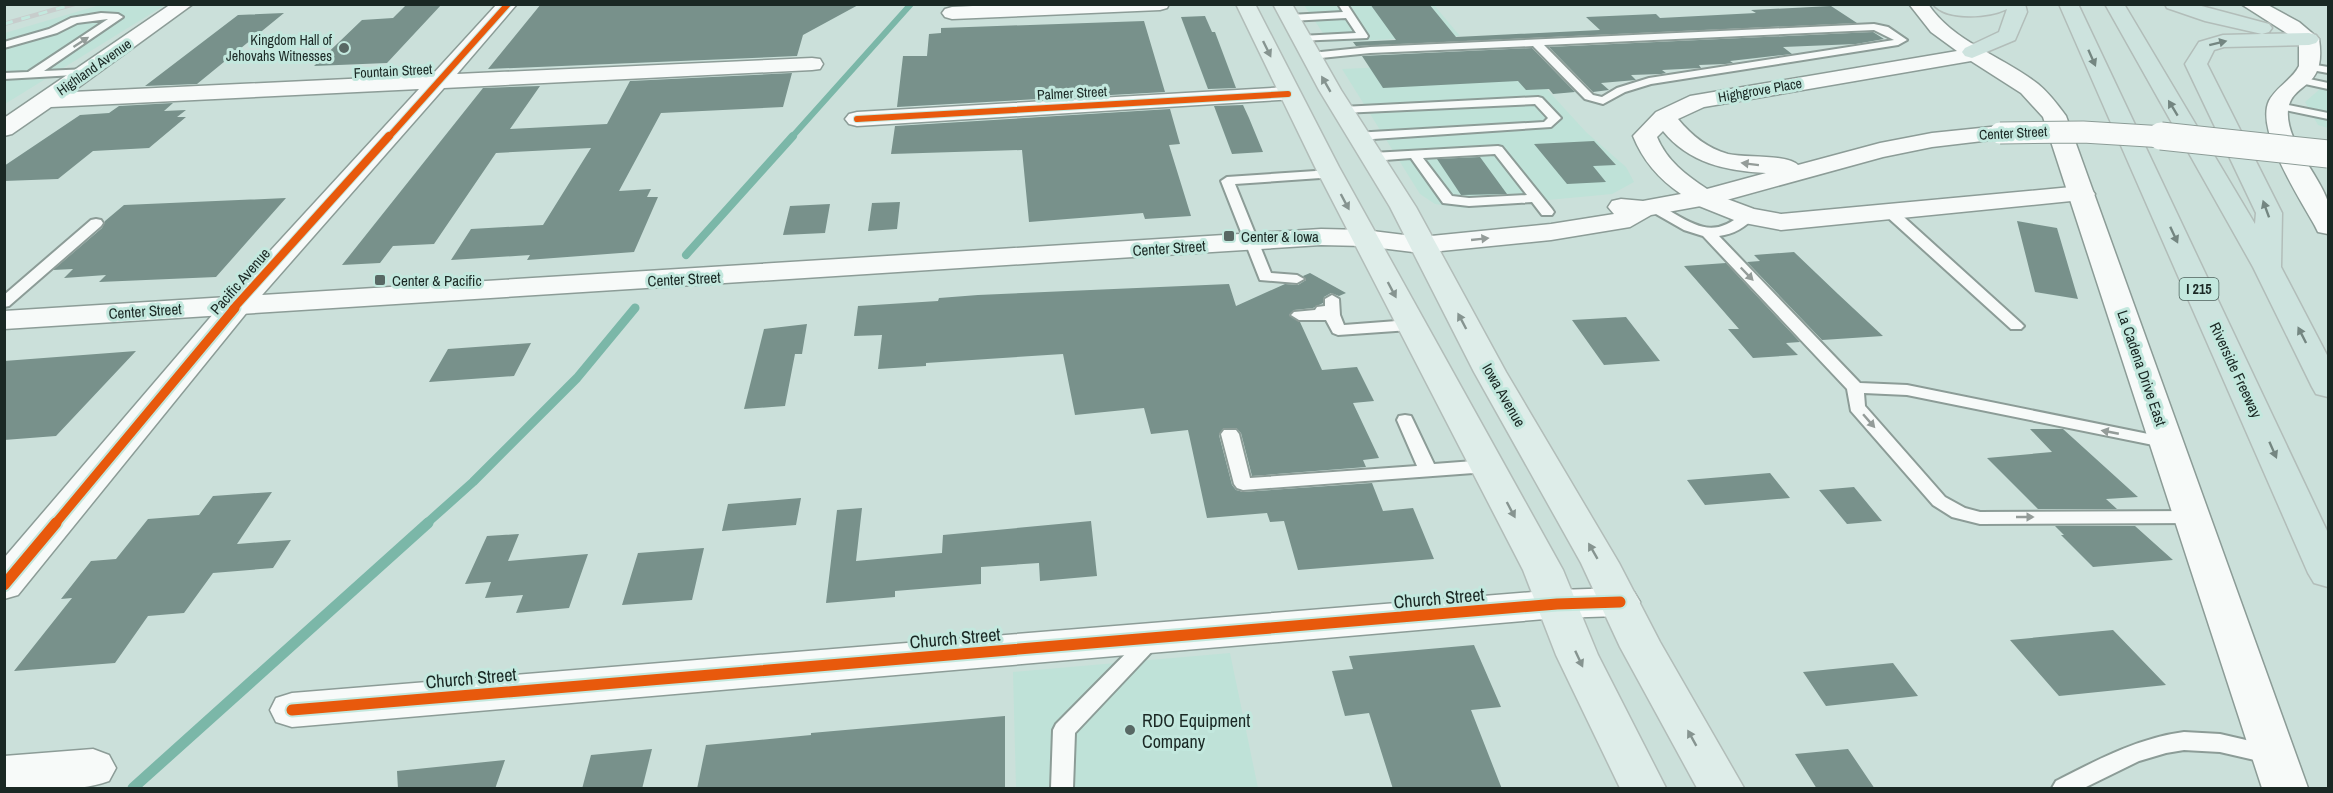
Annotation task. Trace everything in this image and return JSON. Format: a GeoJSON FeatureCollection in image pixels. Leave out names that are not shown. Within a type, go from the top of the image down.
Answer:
{"type":"FeatureCollection","features":[{"type":"Feature","properties":{"kind":"highway"},"geometry":{"type":"LineString","coordinates":[[1942,4],[1975,12],[1994,9],[2001,4]]}},
{"type":"Feature","properties":{"kind":"highway"},"geometry":{"type":"LineString","coordinates":[[1972,52],[2008,36],[2017,12],[2015,4]]}},
{"type":"Feature","properties":{"kind":"highway","name":"Riverside Freeway"},"geometry":{"type":"LineString","coordinates":[[2068,4],[2328,573]]}},
{"type":"Feature","properties":{"kind":"highway"},"geometry":{"type":"LineString","coordinates":[[2114,4],[2267,267],[2328,387]]}},
{"type":"Feature","properties":{"kind":"highway"},"geometry":{"type":"LineString","coordinates":[[2174,4],[2212,17],[2319,40]]}},
{"type":"Feature","properties":{"kind":"highway"},"geometry":{"type":"LineString","coordinates":[[2212,17],[2248,18],[2259,8]]}},
{"type":"Feature","properties":{"kind":"highway"},"geometry":{"type":"LineString","coordinates":[[2267,267],[2269,213],[2196,64],[2206,46],[2223,41],[2319,40]]}},
{"type":"Feature","properties":{"kind":"main road","name":"Highland Avenue"},"geometry":{"type":"LineString","coordinates":[[4,129],[184,4]]}},
{"type":"Feature","properties":{"kind":"main road","name":"Pacific Avenue"},"geometry":{"type":"LineString","coordinates":[[4,585],[237,305],[508,4]]}},
{"type":"Feature","properties":{"kind":"main road"},"geometry":{"type":"LineString","coordinates":[[952,13],[1160,4]]}},
{"type":"Feature","properties":{"kind":"main road"},"geometry":{"type":"LineString","coordinates":[[1245,4],[1288,94],[1543,570],[1576,655],[1643,789]]}},
{"type":"Feature","properties":{"kind":"main road","name":"La Cadena Drive East"},"geometry":{"type":"LineString","coordinates":[[1918,4],[1931,21],[1972,52],[2028,88],[2054,116],[2276,756],[2285,789]]}},
{"type":"Feature","properties":{"kind":"main road"},"geometry":{"type":"LineString","coordinates":[[2259,8],[2319,40],[2313,55],[2313,72],[2277,109],[2278,128],[2328,226]]}},
{"type":"Feature","properties":{"kind":"main road","name":"Iowa Avenue"},"geometry":{"type":"LineString","coordinates":[[1286,11],[1342,110],[1417,234],[1620,602],[1641,647],[1721,789]]}},
{"type":"Feature","properties":{"kind":"main road","name":"Highgrove Place"},"geometry":{"type":"LineString","coordinates":[[1703,198],[1669,173],[1650,153],[1645,136],[1664,117],[1678,109],[1719,97],[1960,57],[1972,52]]}},
{"type":"Feature","properties":{"kind":"main road","name":"Fountain Street"},"geometry":{"type":"LineString","coordinates":[[48,100],[812,64]]}},
{"type":"Feature","properties":{"kind":"main road"},"geometry":{"type":"LineString","coordinates":[[1913,65],[1981,74],[2028,88]]}},
{"type":"Feature","properties":{"kind":"main road","name":"Palmer Street"},"geometry":{"type":"LineString","coordinates":[[857,118],[1288,94]]}},
{"type":"Feature","properties":{"kind":"main road"},"geometry":{"type":"LineString","coordinates":[[1664,117],[1684,141],[1711,156],[1756,166],[1829,164]]}},
{"type":"Feature","properties":{"kind":"main road","name":"Center Street"},"geometry":{"type":"LineString","coordinates":[[1417,234],[1541,205],[1649,208],[1703,198],[1880,150],[1932,140],[2000,133],[2096,131],[2168,135],[2328,154]]}},
{"type":"Feature","properties":{"kind":"main road"},"geometry":{"type":"LineString","coordinates":[[1703,198],[1748,216],[1781,222],[2082,194]]}},
{"type":"Feature","properties":{"kind":"main road","name":"Center Street"},"geometry":{"type":"LineString","coordinates":[[4,320],[746,276],[1321,237],[1364,238],[1417,234],[1551,232],[1621,221],[1649,208]]}},
{"type":"Feature","properties":{"kind":"main road","name":"Church Street"},"geometry":{"type":"LineString","coordinates":[[292,710],[1557,604],[1620,602]]}},
{"type":"Feature","properties":{"kind":"main road"},"geometry":{"type":"LineString","coordinates":[[4,775],[93,768]]}},
{"type":"Feature","properties":{"kind":"lane"},"geometry":{"type":"LineString","coordinates":[[1306,48],[1363,36],[1342,4]]}},
{"type":"Feature","properties":{"kind":"lane"},"geometry":{"type":"LineString","coordinates":[[1286,11],[1350,15]]}},
{"type":"Feature","properties":{"kind":"lane"},"geometry":{"type":"LineString","coordinates":[[4,45],[53,31],[74,20],[94,16],[118,17],[32,75]]}},
{"type":"Feature","properties":{"kind":"lane"},"geometry":{"type":"LineString","coordinates":[[1306,48],[1370,50],[1874,27],[1884,29],[1902,40],[1650,81],[1621,90],[1603,100],[1589,97],[1536,43]]}},
{"type":"Feature","properties":{"kind":"lane"},"geometry":{"type":"LineString","coordinates":[[4,76],[88,72]]}},
{"type":"Feature","properties":{"kind":"lane"},"geometry":{"type":"LineString","coordinates":[[2313,72],[2328,86]]}},
{"type":"Feature","properties":{"kind":"lane"},"geometry":{"type":"LineString","coordinates":[[1342,110],[1391,121],[1474,129],[1547,125],[1555,118],[1538,100],[1391,121],[1358,136]]}},
{"type":"Feature","properties":{"kind":"lane"},"geometry":{"type":"LineString","coordinates":[[2279,106],[2328,116]]}},
{"type":"Feature","properties":{"kind":"lane"},"geometry":{"type":"LineString","coordinates":[[1474,129],[1489,150]]}},
{"type":"Feature","properties":{"kind":"lane"},"geometry":{"type":"LineString","coordinates":[[1372,157],[1498,150],[1541,205]]}},
{"type":"Feature","properties":{"kind":"lane"},"geometry":{"type":"LineString","coordinates":[[1415,155],[1448,200],[1541,205]]}},
{"type":"Feature","properties":{"kind":"lane"},"geometry":{"type":"LineString","coordinates":[[1264,294],[1265,277],[1227,181],[1331,174]]}},
{"type":"Feature","properties":{"kind":"lane"},"geometry":{"type":"LineString","coordinates":[[1649,208],[1681,225],[1707,232],[1730,231],[1738,227],[1748,216]]}},
{"type":"Feature","properties":{"kind":"lane"},"geometry":{"type":"LineString","coordinates":[[1890,212],[2016,326]]}},
{"type":"Feature","properties":{"kind":"lane"},"geometry":{"type":"LineString","coordinates":[[4,303],[96,223]]}},
{"type":"Feature","properties":{"kind":"lane"},"geometry":{"type":"LineString","coordinates":[[1707,232],[1855,387],[1857,407],[1939,501],[1959,513],[1980,518],[2193,517]]}},
{"type":"Feature","properties":{"kind":"lane"},"geometry":{"type":"LineString","coordinates":[[1265,277],[1297,279]]}},
{"type":"Feature","properties":{"kind":"lane"},"geometry":{"type":"LineString","coordinates":[[1265,277],[1282,286]]}},
{"type":"Feature","properties":{"kind":"lane"},"geometry":{"type":"LineString","coordinates":[[1332,299],[1332,315],[1338,330],[1410,325]]}},
{"type":"Feature","properties":{"kind":"lane"},"geometry":{"type":"LineString","coordinates":[[1317,306],[1332,315]]}},
{"type":"Feature","properties":{"kind":"lane"},"geometry":{"type":"LineString","coordinates":[[1299,315],[1332,315]]}},
{"type":"Feature","properties":{"kind":"lane"},"geometry":{"type":"LineString","coordinates":[[1855,387],[1907,390],[2168,443]]}},
{"type":"Feature","properties":{"kind":"lane"},"geometry":{"type":"LineString","coordinates":[[1405,420],[1428,470]]}},
{"type":"Feature","properties":{"kind":"lane"},"geometry":{"type":"LineString","coordinates":[[1230,434],[1243,484],[1487,465]]}},
{"type":"Feature","properties":{"kind":"lane"},"geometry":{"type":"LineString","coordinates":[[1062,789],[1064,730],[1152,638]]}},
{"type":"Feature","properties":{"kind":"lane"},"geometry":{"type":"LineString","coordinates":[[2064,789],[2110,764],[2169,742],[2204,741],[2276,756]]}},
{"type":"Feature","properties":{"kind":"shaded area"},"geometry":{"type":"Polygon","coordinates":[[[100,5],[165,5],[5,104],[5,33],[100,5]]]}},
{"type":"Feature","properties":{"kind":"shaded area"},"geometry":{"type":"Polygon","coordinates":[[[1304,5],[1434,5],[1460,36],[1329,42],[1304,5]]]}},
{"type":"Feature","properties":{"kind":"shaded area"},"geometry":{"type":"Polygon","coordinates":[[[1521,61],[1586,132],[1626,167],[1634,182],[1612,194],[1464,208],[1435,204],[1420,194],[1342,69],[1521,61]]]}},
{"type":"Feature","properties":{"kind":"shaded area"},"geometry":{"type":"Polygon","coordinates":[[[2328,82],[2328,128],[2318,125],[2305,102],[2328,82]]]}},
{"type":"Feature","properties":{"kind":"shaded area","name":"RDO Equipment Company"},"geometry":{"type":"Polygon","coordinates":[[[1230,653],[1258,788],[1016,788],[1013,672],[1230,653]]]}},
{"type":"Feature","properties":{"kind":"building"},"geometry":{"type":"Polygon","coordinates":[[[407,4],[442,4],[387,63],[314,66],[362,20],[393,18],[407,4]]]}},
{"type":"Feature","properties":{"kind":"building"},"geometry":{"type":"Polygon","coordinates":[[[541,4],[860,4],[803,35],[797,56],[488,69],[541,4]]]}},
{"type":"Feature","properties":{"kind":"building"},"geometry":{"type":"Polygon","coordinates":[[[1370,4],[1429,4],[1456,37],[1600,30],[1586,17],[1656,14],[1660,18],[1831,6],[1857,23],[1356,46],[1353,42],[1396,40],[1370,4]]]}},
{"type":"Feature","properties":{"kind":"building"},"geometry":{"type":"Polygon","coordinates":[[[284,13],[197,84],[145,86],[238,15],[284,13]]]}},
{"type":"Feature","properties":{"kind":"building"},"geometry":{"type":"Polygon","coordinates":[[[1205,16],[1212,32],[1215,32],[1236,88],[1208,89],[1181,17],[1205,16]]]}},
{"type":"Feature","properties":{"kind":"building"},"geometry":{"type":"Polygon","coordinates":[[[1144,21],[1165,92],[897,107],[903,56],[927,56],[929,34],[941,33],[941,28],[1144,21]]]}},
{"type":"Feature","properties":{"kind":"building"},"geometry":{"type":"Polygon","coordinates":[[[1873,32],[1884,39],[1856,44],[1783,47],[1792,54],[1730,61],[1733,63],[1725,64],[1699,65],[1701,68],[1662,70],[1666,73],[1661,74],[1631,75],[1636,80],[1601,83],[1609,90],[1593,92],[1549,47],[1873,32]]]}},
{"type":"Feature","properties":{"kind":"building"},"geometry":{"type":"Polygon","coordinates":[[[1532,48],[1575,92],[1553,94],[1549,89],[1526,90],[1518,81],[1383,88],[1362,56],[1532,48]]]}},
{"type":"Feature","properties":{"kind":"building"},"geometry":{"type":"Polygon","coordinates":[[[792,73],[783,107],[661,113],[619,191],[651,189],[647,197],[658,197],[634,252],[527,260],[530,255],[451,260],[471,229],[543,225],[591,148],[496,153],[434,244],[393,246],[380,263],[342,265],[483,88],[540,86],[510,129],[607,124],[630,81],[792,73]]]}},
{"type":"Feature","properties":{"kind":"building"},"geometry":{"type":"Polygon","coordinates":[[[173,103],[164,111],[186,110],[177,117],[186,117],[149,148],[93,151],[58,179],[4,181],[4,166],[80,115],[109,113],[119,106],[173,103]]]}},
{"type":"Feature","properties":{"kind":"building"},"geometry":{"type":"Polygon","coordinates":[[[1243,105],[1263,152],[1232,154],[1214,106],[1243,105]]]}},
{"type":"Feature","properties":{"kind":"building"},"geometry":{"type":"Polygon","coordinates":[[[1170,109],[1180,144],[1169,145],[1191,216],[1145,219],[1143,213],[1029,222],[1022,150],[891,154],[895,126],[1170,109]]]}},
{"type":"Feature","properties":{"kind":"building"},"geometry":{"type":"Polygon","coordinates":[[[1594,141],[1616,165],[1593,166],[1606,182],[1567,184],[1534,144],[1594,141]]]}},
{"type":"Feature","properties":{"kind":"building"},"geometry":{"type":"Polygon","coordinates":[[[1480,157],[1507,194],[1461,195],[1437,159],[1480,157]]]}},
{"type":"Feature","properties":{"kind":"building"},"geometry":{"type":"Polygon","coordinates":[[[286,198],[216,277],[99,282],[106,275],[64,278],[73,269],[53,270],[102,228],[105,221],[124,205],[286,198]]]}},
{"type":"Feature","properties":{"kind":"building"},"geometry":{"type":"Polygon","coordinates":[[[900,202],[897,229],[868,231],[872,203],[900,202]]]}},
{"type":"Feature","properties":{"kind":"building"},"geometry":{"type":"Polygon","coordinates":[[[830,204],[825,233],[783,235],[790,206],[830,204]]]}},
{"type":"Feature","properties":{"kind":"building"},"geometry":{"type":"Polygon","coordinates":[[[2017,221],[2057,228],[2078,299],[2035,292],[2017,221]]]}},
{"type":"Feature","properties":{"kind":"building"},"geometry":{"type":"Polygon","coordinates":[[[1794,252],[1883,336],[1822,340],[1747,262],[1760,261],[1754,255],[1794,252]]]}},
{"type":"Feature","properties":{"kind":"building"},"geometry":{"type":"Polygon","coordinates":[[[1726,263],[1800,342],[1786,343],[1798,355],[1753,358],[1728,329],[1739,329],[1684,266],[1726,263]]]}},
{"type":"Feature","properties":{"kind":"building"},"geometry":{"type":"Polygon","coordinates":[[[1310,273],[1346,293],[1339,296],[1331,293],[1324,297],[1323,303],[1313,308],[1294,310],[1289,315],[1300,322],[1322,370],[1357,367],[1374,401],[1353,403],[1379,458],[1363,460],[1366,467],[1252,476],[1241,433],[1236,428],[1224,428],[1219,435],[1232,485],[1236,490],[1243,492],[1372,483],[1383,511],[1413,508],[1434,559],[1298,570],[1284,521],[1270,522],[1267,513],[1207,518],[1188,430],[1151,434],[1144,408],[1075,415],[1063,354],[926,363],[926,366],[878,369],[882,335],[854,336],[858,306],[938,301],[939,298],[978,295],[1229,284],[1236,306],[1285,284],[1298,285],[1306,280],[1303,276],[1310,273]]]}},
{"type":"Feature","properties":{"kind":"building"},"geometry":{"type":"Polygon","coordinates":[[[1626,317],[1660,361],[1604,365],[1572,320],[1626,317]]]}},
{"type":"Feature","properties":{"kind":"building"},"geometry":{"type":"Polygon","coordinates":[[[807,324],[802,354],[795,354],[785,406],[744,409],[764,329],[807,324]]]}},
{"type":"Feature","properties":{"kind":"building"},"geometry":{"type":"Polygon","coordinates":[[[531,343],[514,376],[429,382],[448,349],[531,343]]]}},
{"type":"Feature","properties":{"kind":"building"},"geometry":{"type":"Polygon","coordinates":[[[136,351],[56,436],[4,440],[4,361],[136,351]]]}},
{"type":"Feature","properties":{"kind":"building"},"geometry":{"type":"Polygon","coordinates":[[[2030,429],[2063,429],[2138,497],[2106,499],[2117,509],[2038,509],[1987,458],[2052,452],[2030,429]]]}},
{"type":"Feature","properties":{"kind":"building"},"geometry":{"type":"Polygon","coordinates":[[[1770,473],[1790,498],[1705,505],[1687,480],[1770,473]]]}},
{"type":"Feature","properties":{"kind":"building"},"geometry":{"type":"Polygon","coordinates":[[[1854,487],[1882,521],[1847,524],[1819,490],[1854,487]]]}},
{"type":"Feature","properties":{"kind":"building"},"geometry":{"type":"Polygon","coordinates":[[[272,492],[237,544],[291,540],[273,568],[213,573],[184,613],[148,616],[115,663],[14,671],[72,598],[61,599],[91,561],[116,559],[148,519],[199,515],[213,496],[272,492]]]}},
{"type":"Feature","properties":{"kind":"building"},"geometry":{"type":"Polygon","coordinates":[[[801,498],[796,525],[722,531],[728,504],[801,498]]]}},
{"type":"Feature","properties":{"kind":"building"},"geometry":{"type":"Polygon","coordinates":[[[862,508],[856,561],[942,553],[943,535],[1091,521],[1097,576],[1040,581],[1039,563],[981,567],[981,584],[895,591],[895,597],[826,603],[837,510],[862,508]]]}},
{"type":"Feature","properties":{"kind":"building"},"geometry":{"type":"Polygon","coordinates":[[[2055,526],[2135,526],[2173,560],[2093,567],[2055,526]]]}},
{"type":"Feature","properties":{"kind":"building"},"geometry":{"type":"Polygon","coordinates":[[[519,534],[508,561],[588,554],[569,608],[516,613],[523,595],[485,598],[491,582],[465,584],[487,536],[519,534]]]}},
{"type":"Feature","properties":{"kind":"building"},"geometry":{"type":"Polygon","coordinates":[[[704,548],[692,600],[622,605],[638,553],[704,548]]]}},
{"type":"Feature","properties":{"kind":"building"},"geometry":{"type":"Polygon","coordinates":[[[2113,630],[2166,685],[2059,696],[2010,640],[2113,630]]]}},
{"type":"Feature","properties":{"kind":"building"},"geometry":{"type":"Polygon","coordinates":[[[1474,645],[1501,707],[1471,710],[1502,789],[1393,789],[1369,713],[1345,716],[1332,671],[1353,669],[1349,656],[1474,645]]]}},
{"type":"Feature","properties":{"kind":"building"},"geometry":{"type":"Polygon","coordinates":[[[1893,663],[1918,696],[1826,706],[1803,672],[1893,663]]]}},
{"type":"Feature","properties":{"kind":"building"},"geometry":{"type":"Polygon","coordinates":[[[1005,716],[1005,787],[697,789],[706,745],[811,735],[811,733],[1005,716]]]}},
{"type":"Feature","properties":{"kind":"building"},"geometry":{"type":"Polygon","coordinates":[[[652,749],[642,789],[582,789],[591,755],[652,749]]]}},
{"type":"Feature","properties":{"kind":"building"},"geometry":{"type":"Polygon","coordinates":[[[1848,749],[1875,789],[1817,789],[1795,754],[1848,749]]]}},
{"type":"Feature","properties":{"kind":"building"},"geometry":{"type":"Polygon","coordinates":[[[505,760],[495,789],[398,789],[397,771],[505,760]]]}},
{"type":"Feature","properties":{"kind":"waterway"},"geometry":{"type":"LineString","coordinates":[[791,138],[911,4]]}},
{"type":"Feature","properties":{"kind":"waterway"},"geometry":{"type":"LineString","coordinates":[[686,255],[793,136]]}},
{"type":"Feature","properties":{"kind":"waterway"},"geometry":{"type":"LineString","coordinates":[[426,524],[473,482],[577,378],[635,308]]}},
{"type":"Feature","properties":{"kind":"waterway"},"geometry":{"type":"LineString","coordinates":[[133,788],[428,523]]}},
{"type":"Feature","properties":{"kind":"railway"},"geometry":{"type":"LineString","coordinates":[[4,24],[74,4]]}},
{"type":"Feature","properties":{"kind":"cycle path"},"geometry":{"type":"LineString","coordinates":[[4,585],[237,305],[508,4]]}},
{"type":"Feature","properties":{"kind":"cycle path"},"geometry":{"type":"LineString","coordinates":[[857,119],[1288,94]]}},
{"type":"Feature","properties":{"kind":"cycle path"},"geometry":{"type":"LineString","coordinates":[[292,710],[1557,604],[1620,602]]}},
{"type":"Feature","properties":{"kind":"place","name":"Kingdom Hall of Jehovahs Witnesses"},"geometry":{"type":"Point","coordinates":[344,48]}},
{"type":"Feature","properties":{"kind":"place","name":"Center & Iowa"},"geometry":{"type":"Point","coordinates":[1229,236]}},
{"type":"Feature","properties":{"kind":"place","name":"Center & Pacific"},"geometry":{"type":"Point","coordinates":[380,280]}},
{"type":"Feature","properties":{"kind":"place","name":"RDO Equipment Company"},"geometry":{"type":"Point","coordinates":[1130,730]}}]}
